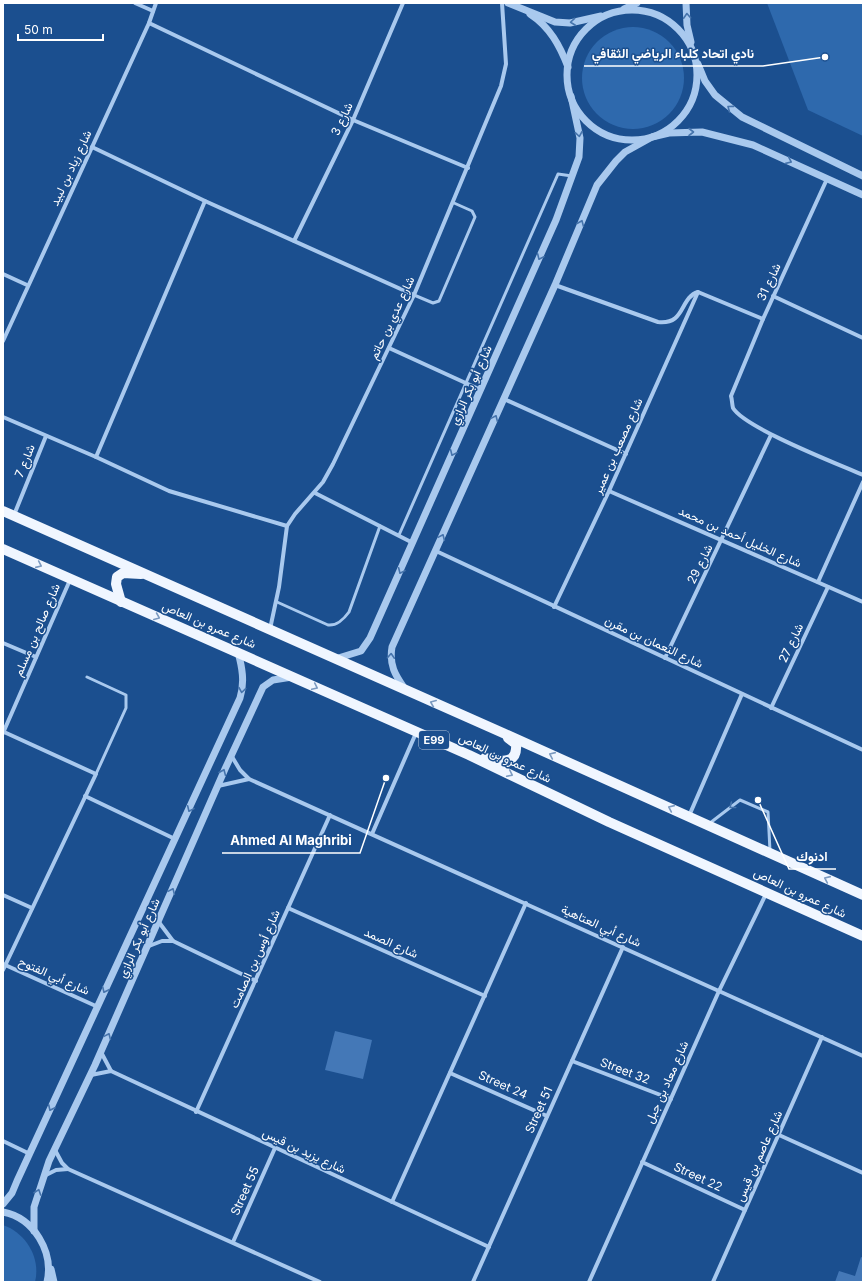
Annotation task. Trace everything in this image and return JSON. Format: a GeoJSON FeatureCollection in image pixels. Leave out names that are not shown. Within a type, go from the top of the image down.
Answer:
{"type":"FeatureCollection","features":[{"type":"Feature","properties":{"kind":"main road","name":"شارع عمرو بن العاص"},"geometry":{"type":"LineString","coordinates":[[3,511],[863,895]]}},
{"type":"Feature","properties":{"kind":"main road","name":"شارع عمرو بن العاص"},"geometry":{"type":"LineString","coordinates":[[3,549],[238,652],[416,733],[469,755],[609,822],[863,936]]}},
{"type":"Feature","properties":{"kind":"main road"},"geometry":{"type":"LineString","coordinates":[[121,602],[116,584],[117,577],[123,573],[147,574]]}},
{"type":"Feature","properties":{"kind":"main road"},"geometry":{"type":"LineString","coordinates":[[469,755],[499,761],[509,760],[516,751],[516,744],[503,733]]}},
{"type":"Feature","properties":{"kind":"street"},"geometry":{"type":"LineString","coordinates":[[135,3],[153,11]]}},
{"type":"Feature","properties":{"kind":"street","name":"شارع زياد بن لبيد"},"geometry":{"type":"LineString","coordinates":[[3,341],[27,285],[149,23],[156,3]]}},
{"type":"Feature","properties":{"kind":"street","name":"شارع 3"},"geometry":{"type":"LineString","coordinates":[[294,241],[353,120],[403,3]]}},
{"type":"Feature","properties":{"kind":"street","name":"شارع عدي بن حاتم"},"geometry":{"type":"LineString","coordinates":[[270,630],[277,602],[287,526],[294,514],[315,493],[333,464],[414,295],[454,203],[501,86],[506,64],[502,3]]}},
{"type":"Feature","properties":{"kind":"street"},"geometry":{"type":"LineString","coordinates":[[508,3],[555,22],[570,23],[611,14]]}},
{"type":"Feature","properties":{"kind":"street"},"geometry":{"type":"LineString","coordinates":[[637,3],[598,20],[586,29],[577,40],[571,53],[568,68],[568,82],[571,96],[577,109],[586,121],[597,130],[610,136],[631,140],[669,133],[702,132],[753,145],[863,195]]}},
{"type":"Feature","properties":{"kind":"street"},"geometry":{"type":"LineString","coordinates":[[406,691],[395,675],[391,665],[392,647],[555,285],[597,185],[607,171],[625,152],[666,131],[677,122],[686,111],[693,98],[697,70],[688,29],[686,3]]}},
{"type":"Feature","properties":{"kind":"street"},"geometry":{"type":"LineString","coordinates":[[516,6],[546,27],[561,48],[568,68]]}},
{"type":"Feature","properties":{"kind":"street"},"geometry":{"type":"LineString","coordinates":[[618,11],[632,10],[659,16],[671,22],[681,32],[706,81],[715,95],[742,117],[863,176]]}},
{"type":"Feature","properties":{"kind":"street"},"geometry":{"type":"LineString","coordinates":[[149,23],[353,120],[468,168]]}},
{"type":"Feature","properties":{"kind":"street","name":"شارع أبو بكر الرازي"},"geometry":{"type":"LineString","coordinates":[[335,659],[361,651],[370,638],[556,220],[579,157],[580,138],[571,96]]}},
{"type":"Feature","properties":{"kind":"street"},"geometry":{"type":"LineString","coordinates":[[92,147],[205,201],[414,295]]}},
{"type":"Feature","properties":{"kind":"street","name":"شارع 31"},"geometry":{"type":"LineString","coordinates":[[771,434],[744,419],[733,407],[731,396],[773,296],[828,178]]}},
{"type":"Feature","properties":{"kind":"street"},"geometry":{"type":"LineString","coordinates":[[96,457],[205,201]]}},
{"type":"Feature","properties":{"kind":"street"},"geometry":{"type":"LineString","coordinates":[[3,274],[27,285]]}},
{"type":"Feature","properties":{"kind":"street"},"geometry":{"type":"LineString","coordinates":[[555,285],[658,322],[666,323],[674,320],[680,314],[691,296],[698,292],[763,319]]}},
{"type":"Feature","properties":{"kind":"street","name":"شارع مصعب بن عمير"},"geometry":{"type":"LineString","coordinates":[[554,607],[626,454],[698,292]]}},
{"type":"Feature","properties":{"kind":"street"},"geometry":{"type":"LineString","coordinates":[[773,296],[863,338]]}},
{"type":"Feature","properties":{"kind":"street"},"geometry":{"type":"LineString","coordinates":[[389,348],[481,390]]}},
{"type":"Feature","properties":{"kind":"street"},"geometry":{"type":"LineString","coordinates":[[503,398],[626,454]]}},
{"type":"Feature","properties":{"kind":"street"},"geometry":{"type":"LineString","coordinates":[[3,417],[96,457],[169,491],[287,526]]}},
{"type":"Feature","properties":{"kind":"street"},"geometry":{"type":"LineString","coordinates":[[771,434],[863,475]]}},
{"type":"Feature","properties":{"kind":"street","name":"شارع 29"},"geometry":{"type":"LineString","coordinates":[[665,658],[771,434]]}},
{"type":"Feature","properties":{"kind":"street","name":"شارع 7"},"geometry":{"type":"LineString","coordinates":[[14,516],[46,436]]}},
{"type":"Feature","properties":{"kind":"street"},"geometry":{"type":"LineString","coordinates":[[818,582],[863,482]]}},
{"type":"Feature","properties":{"kind":"street","name":"شارع الخليل أحمد بن محمد"},"geometry":{"type":"LineString","coordinates":[[609,491],[863,602]]}},
{"type":"Feature","properties":{"kind":"street"},"geometry":{"type":"LineString","coordinates":[[315,493],[413,543]]}},
{"type":"Feature","properties":{"kind":"street","name":"شارع النعمان بن مقرن"},"geometry":{"type":"LineString","coordinates":[[436,552],[863,750]]}},
{"type":"Feature","properties":{"kind":"street","name":"شارع صالح بن مسلم"},"geometry":{"type":"LineString","coordinates":[[3,733],[70,579]]}},
{"type":"Feature","properties":{"kind":"street","name":"شارع 27"},"geometry":{"type":"LineString","coordinates":[[771,708],[828,587]]}},
{"type":"Feature","properties":{"kind":"street"},"geometry":{"type":"LineString","coordinates":[[3,643],[36,658]]}},
{"type":"Feature","properties":{"kind":"street","name":"شارع أبو بكر الرازي"},"geometry":{"type":"LineString","coordinates":[[3,1204],[12,1193],[176,840],[240,698],[243,679],[238,652]]}},
{"type":"Feature","properties":{"kind":"street","name":"شارع أبو بكر الرازي"},"geometry":{"type":"LineString","coordinates":[[34,1231],[34,1207],[44,1176],[148,947],[231,754],[263,687],[273,680],[294,677]]}},
{"type":"Feature","properties":{"kind":"street"},"geometry":{"type":"LineString","coordinates":[[689,816],[742,694]]}},
{"type":"Feature","properties":{"kind":"street"},"geometry":{"type":"LineString","coordinates":[[3,733],[96,774],[4,964],[3,970]]}},
{"type":"Feature","properties":{"kind":"street"},"geometry":{"type":"LineString","coordinates":[[372,834],[416,733]]}},
{"type":"Feature","properties":{"kind":"street"},"geometry":{"type":"LineString","coordinates":[[217,786],[248,779],[240,770],[231,754]]}},
{"type":"Feature","properties":{"kind":"street","name":"شارع أبي العتاهية"},"geometry":{"type":"LineString","coordinates":[[248,779],[863,1056]]}},
{"type":"Feature","properties":{"kind":"street"},"geometry":{"type":"LineString","coordinates":[[85,796],[176,840]]}},
{"type":"Feature","properties":{"kind":"street","name":"شارع أوس بن الصامت"},"geometry":{"type":"LineString","coordinates":[[196,1112],[330,815]]}},
{"type":"Feature","properties":{"kind":"street","name":"شارع معاد بن جبل"},"geometry":{"type":"LineString","coordinates":[[589,1282],[719,991],[767,892]]}},
{"type":"Feature","properties":{"kind":"street"},"geometry":{"type":"LineString","coordinates":[[3,895],[32,908]]}},
{"type":"Feature","properties":{"kind":"street"},"geometry":{"type":"LineString","coordinates":[[392,1202],[526,903]]}},
{"type":"Feature","properties":{"kind":"street","name":"شارع الصمد"},"geometry":{"type":"LineString","coordinates":[[288,908],[485,996]]}},
{"type":"Feature","properties":{"kind":"street"},"geometry":{"type":"LineString","coordinates":[[158,921],[173,941],[256,981]]}},
{"type":"Feature","properties":{"kind":"street"},"geometry":{"type":"LineString","coordinates":[[148,947],[157,942],[173,941]]}},
{"type":"Feature","properties":{"kind":"street","name":"Street 51"},"geometry":{"type":"LineString","coordinates":[[474,1282],[623,947]]}},
{"type":"Feature","properties":{"kind":"street","name":"شارع أبي الفتوح"},"geometry":{"type":"LineString","coordinates":[[4,964],[98,1007]]}},
{"type":"Feature","properties":{"kind":"street","name":"شارع عاصم بن قيس"},"geometry":{"type":"LineString","coordinates":[[713,1282],[822,1037]]}},
{"type":"Feature","properties":{"kind":"street"},"geometry":{"type":"LineString","coordinates":[[90,1075],[111,1071],[101,1051]]}},
{"type":"Feature","properties":{"kind":"street","name":"Street 32"},"geometry":{"type":"LineString","coordinates":[[572,1060],[671,1099]]}},
{"type":"Feature","properties":{"kind":"street","name":"شارع يزيد بن قيس"},"geometry":{"type":"LineString","coordinates":[[111,1071],[196,1112],[489,1247]]}},
{"type":"Feature","properties":{"kind":"street","name":"Street 24"},"geometry":{"type":"LineString","coordinates":[[450,1073],[547,1116]]}},
{"type":"Feature","properties":{"kind":"street"},"geometry":{"type":"LineString","coordinates":[[778,1135],[863,1174]]}},
{"type":"Feature","properties":{"kind":"street"},"geometry":{"type":"LineString","coordinates":[[3,1141],[30,1154]]}},
{"type":"Feature","properties":{"kind":"street","name":"Street 55"},"geometry":{"type":"LineString","coordinates":[[233,1242],[275,1148]]}},
{"type":"Feature","properties":{"kind":"street"},"geometry":{"type":"LineString","coordinates":[[55,1150],[62,1163],[68,1169],[320,1282]]}},
{"type":"Feature","properties":{"kind":"street","name":"Street 22"},"geometry":{"type":"LineString","coordinates":[[642,1162],[745,1210]]}},
{"type":"Feature","properties":{"kind":"street"},"geometry":{"type":"LineString","coordinates":[[44,1176],[56,1170],[68,1169]]}},
{"type":"Feature","properties":{"kind":"street"},"geometry":{"type":"LineString","coordinates":[[3,1212],[22,1220],[34,1231],[45,1249],[54,1282]]}},
{"type":"Feature","properties":{"kind":"street"},"geometry":{"type":"LineString","coordinates":[[47,1282],[48,1259]]}},
{"type":"Feature","properties":{"kind":"lane"},"geometry":{"type":"LineString","coordinates":[[398,535],[558,174],[572,176]]}},
{"type":"Feature","properties":{"kind":"lane"},"geometry":{"type":"LineString","coordinates":[[414,295],[435,303],[439,301],[475,217],[472,211],[454,203]]}},
{"type":"Feature","properties":{"kind":"lane"},"geometry":{"type":"LineString","coordinates":[[277,602],[331,626],[344,619],[349,612],[380,526]]}},
{"type":"Feature","properties":{"kind":"lane"},"geometry":{"type":"LineString","coordinates":[[87,677],[126,695],[127,700],[96,774]]}},
{"type":"Feature","properties":{"kind":"lane"},"geometry":{"type":"LineString","coordinates":[[708,825],[740,800],[768,812],[770,853]]}},
{"type":"Feature","properties":{"kind":"shaded area"},"geometry":{"type":"Polygon","coordinates":[[[767,3],[863,3],[863,136],[808,110],[767,3]]]}},
{"type":"Feature","properties":{"kind":"shaded area"},"geometry":{"type":"Polygon","coordinates":[[[633,27],[652,31],[669,42],[680,59],[684,78],[680,97],[669,114],[652,125],[633,129],[614,125],[597,114],[586,97],[582,78],[586,59],[597,42],[614,31],[633,27]]]}},
{"type":"Feature","properties":{"kind":"shaded area"},"geometry":{"type":"Polygon","coordinates":[[[3,1225],[19,1234],[30,1248],[36,1264],[35,1282],[3,1282],[3,1225]]]}},
{"type":"Feature","properties":{"kind":"building"},"geometry":{"type":"Polygon","coordinates":[[[335,1031],[372,1040],[363,1079],[325,1070],[335,1031]]]}},
{"type":"Feature","properties":{"kind":"building"},"geometry":{"type":"Polygon","coordinates":[[[861,1257],[863,1258],[863,1282],[835,1282],[839,1271],[855,1276],[861,1257]]]}},
{"type":"Feature","properties":{"kind":"place","name":"نادي اتحاد كلباء الرياضي الثقافي"},"geometry":{"type":"Point","coordinates":[825,57]}},
{"type":"Feature","properties":{"kind":"place","name":"Ahmed Al Maghribi"},"geometry":{"type":"Point","coordinates":[386,778]}},
{"type":"Feature","properties":{"kind":"place","name":"ادنوك"},"geometry":{"type":"Point","coordinates":[758,800]}}]}
